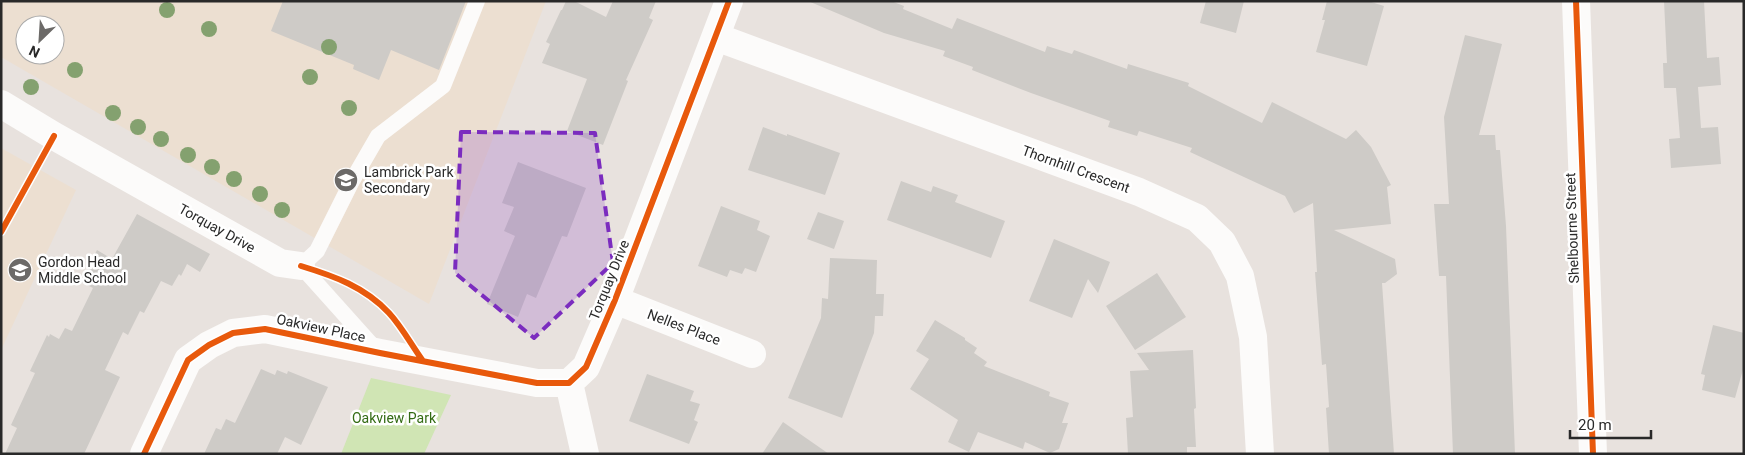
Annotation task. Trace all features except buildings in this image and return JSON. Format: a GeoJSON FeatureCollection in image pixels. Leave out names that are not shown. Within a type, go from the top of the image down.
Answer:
{"type":"FeatureCollection","features":[{"type":"Feature","properties":{"kind":"street","name":"Torquay Drive"},"geometry":{"type":"LineString","coordinates":[[569,383],[586,366],[615,300],[729,1]]}},
{"type":"Feature","properties":{"kind":"street","name":"Shelbourne Street"},"geometry":{"type":"LineString","coordinates":[[1576,1],[1593,454]]}},
{"type":"Feature","properties":{"kind":"street","name":"Thornhill Crescent"},"geometry":{"type":"LineString","coordinates":[[716,37],[1139,192],[1197,218],[1222,242],[1240,276],[1253,337],[1260,454]]}},
{"type":"Feature","properties":{"kind":"street","name":"Torquay Drive"},"geometry":{"type":"LineString","coordinates":[[1,104],[54,136],[280,263],[301,266]]}},
{"type":"Feature","properties":{"kind":"street","name":"Nelles Place"},"geometry":{"type":"LineString","coordinates":[[615,300],[752,354]]}},
{"type":"Feature","properties":{"kind":"street","name":"Oakview Place"},"geometry":{"type":"LineString","coordinates":[[144,454],[188,360],[209,345],[233,333],[265,329],[380,353]]}},
{"type":"Feature","properties":{"kind":"street"},"geometry":{"type":"LineString","coordinates":[[380,353],[536,383],[569,383],[585,454]]}},
{"type":"Feature","properties":{"kind":"lane"},"geometry":{"type":"LineString","coordinates":[[380,353],[301,266],[317,251],[352,181],[378,136],[443,86],[477,1]]}},
{"type":"Feature","properties":{"kind":"highlighted area"},"geometry":{"type":"Polygon","coordinates":[[[461,132],[595,133],[613,263],[534,338],[455,273],[461,132]]]}},
{"type":"Feature","properties":{"kind":"shaded area","name":"Lambrick Park Secondary"},"geometry":{"type":"Polygon","coordinates":[[[1,1],[546,1],[429,304],[1,57],[1,1]]]}},
{"type":"Feature","properties":{"kind":"shaded area","name":"Gordon Head Middle School"},"geometry":{"type":"Polygon","coordinates":[[[1,148],[76,190],[1,350],[1,148]]]}},
{"type":"Feature","properties":{"kind":"green space","name":"Oakview Park"},"geometry":{"type":"Polygon","coordinates":[[[371,378],[451,395],[424,454],[341,454],[371,378]]]}},
{"type":"Feature","properties":{"kind":"cycle path"},"geometry":{"type":"LineString","coordinates":[[144,454],[188,360],[209,345],[233,333],[265,329],[537,383],[569,383],[586,367],[615,300],[729,1]]}},
{"type":"Feature","properties":{"kind":"cycle path"},"geometry":{"type":"LineString","coordinates":[[1576,1],[1593,454]]}},
{"type":"Feature","properties":{"kind":"cycle path"},"geometry":{"type":"LineString","coordinates":[[1,232],[54,136]]}},
{"type":"Feature","properties":{"kind":"cycle path"},"geometry":{"type":"LineString","coordinates":[[301,266],[337,278],[370,296],[394,318],[423,361]]}},
{"type":"Feature","properties":{"kind":"place","name":"Lambrick Park Secondary"},"geometry":{"type":"Point","coordinates":[346,180]}},
{"type":"Feature","properties":{"kind":"place","name":"Gordon Head Middle School"},"geometry":{"type":"Point","coordinates":[20,270]}}]}
